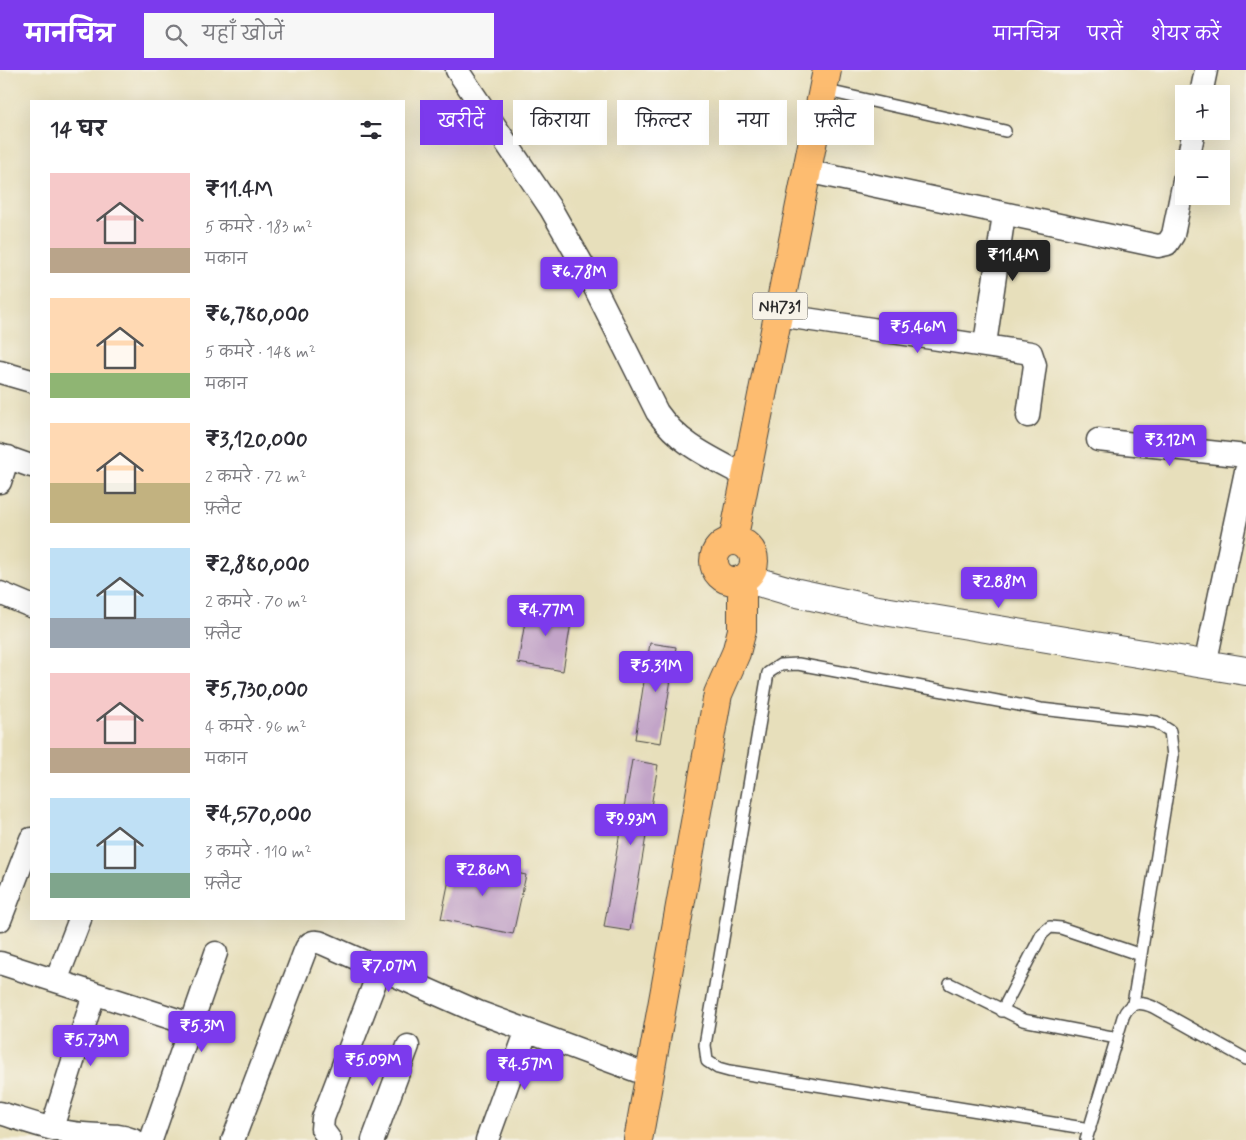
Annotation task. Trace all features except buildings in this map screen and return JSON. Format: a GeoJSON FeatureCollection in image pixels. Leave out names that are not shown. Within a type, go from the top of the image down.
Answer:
{"type":"FeatureCollection","features":[{"type":"Feature","properties":{"kind":"highway","name":"NH731"},"geometry":{"type":"LineString","coordinates":[[743,579],[735,581],[725,579],[717,572],[714,562],[716,552],[723,544],[733,541],[825,80]]}},
{"type":"Feature","properties":{"kind":"highway"},"geometry":{"type":"LineString","coordinates":[[638,1140],[648,1075],[716,702],[725,674],[736,653],[742,630],[743,579]]}},
{"type":"Feature","properties":{"kind":"street"},"geometry":{"type":"LineString","coordinates":[[457,70],[551,208],[589,276],[657,412],[680,440],[745,476]]}},
{"type":"Feature","properties":{"kind":"street"},"geometry":{"type":"LineString","coordinates":[[1203,85],[1206,70]]}},
{"type":"Feature","properties":{"kind":"street"},"geometry":{"type":"LineString","coordinates":[[806,171],[1162,246],[1167,244],[1173,235],[1179,205]]}},
{"type":"Feature","properties":{"kind":"street"},"geometry":{"type":"LineString","coordinates":[[985,344],[1004,214]]}},
{"type":"Feature","properties":{"kind":"street"},"geometry":{"type":"LineString","coordinates":[[779,315],[1026,351],[1034,356],[1035,365],[1028,416]]}},
{"type":"Feature","properties":{"kind":"street"},"geometry":{"type":"LineString","coordinates":[[0,372],[30,381]]}},
{"type":"Feature","properties":{"kind":"street"},"geometry":{"type":"LineString","coordinates":[[1098,440],[1246,456]]}},
{"type":"Feature","properties":{"kind":"street"},"geometry":{"type":"LineString","coordinates":[[0,482],[4,456],[30,466]]}},
{"type":"Feature","properties":{"kind":"street"},"geometry":{"type":"LineString","coordinates":[[1205,665],[1246,471]]}},
{"type":"Feature","properties":{"kind":"street"},"geometry":{"type":"LineString","coordinates":[[743,579],[872,609],[1246,671]]}},
{"type":"Feature","properties":{"kind":"street"},"geometry":{"type":"LineString","coordinates":[[0,594],[30,606]]}},
{"type":"Feature","properties":{"kind":"street"},"geometry":{"type":"LineString","coordinates":[[1,916],[30,842]]}},
{"type":"Feature","properties":{"kind":"street"},"geometry":{"type":"LineString","coordinates":[[56,981],[80,920]]}},
{"type":"Feature","properties":{"kind":"street"},"geometry":{"type":"LineString","coordinates":[[233,1140],[309,944],[320,942],[478,1012],[648,1075]]}},
{"type":"Feature","properties":{"kind":"street"},"geometry":{"type":"LineString","coordinates":[[151,1140],[216,953]]}},
{"type":"Feature","properties":{"kind":"street"},"geometry":{"type":"LineString","coordinates":[[0,963],[192,1025]]}},
{"type":"Feature","properties":{"kind":"street"},"geometry":{"type":"LineString","coordinates":[[330,1140],[322,1128],[324,1118],[380,969]]}},
{"type":"Feature","properties":{"kind":"street"},"geometry":{"type":"LineString","coordinates":[[52,1128],[94,994]]}},
{"type":"Feature","properties":{"kind":"street"},"geometry":{"type":"LineString","coordinates":[[487,1140],[527,1030]]}},
{"type":"Feature","properties":{"kind":"street"},"geometry":{"type":"LineString","coordinates":[[373,1140],[408,1046]]}},
{"type":"Feature","properties":{"kind":"street"},"geometry":{"type":"LineString","coordinates":[[0,1113],[52,1128],[84,1134],[115,1134],[133,1140]]}},
{"type":"Feature","properties":{"kind":"lane"},"geometry":{"type":"LineString","coordinates":[[825,80],[1005,131]]}},
{"type":"Feature","properties":{"kind":"lane"},"geometry":{"type":"LineString","coordinates":[[1133,1004],[1173,756],[1173,736],[1166,726],[1149,721],[1041,709],[798,664],[780,665],[768,673],[705,1045],[707,1061],[718,1068],[729,1071],[1088,1134],[1126,1010],[1133,1004],[1143,1003],[1246,1059]]}},
{"type":"Feature","properties":{"kind":"lane"},"geometry":{"type":"LineString","coordinates":[[1002,1011],[1042,934],[1050,927],[1061,928],[1141,955]]}},
{"type":"Feature","properties":{"kind":"lane"},"geometry":{"type":"LineString","coordinates":[[950,984],[1002,1011],[1033,1022],[1117,1038]]}}]}
